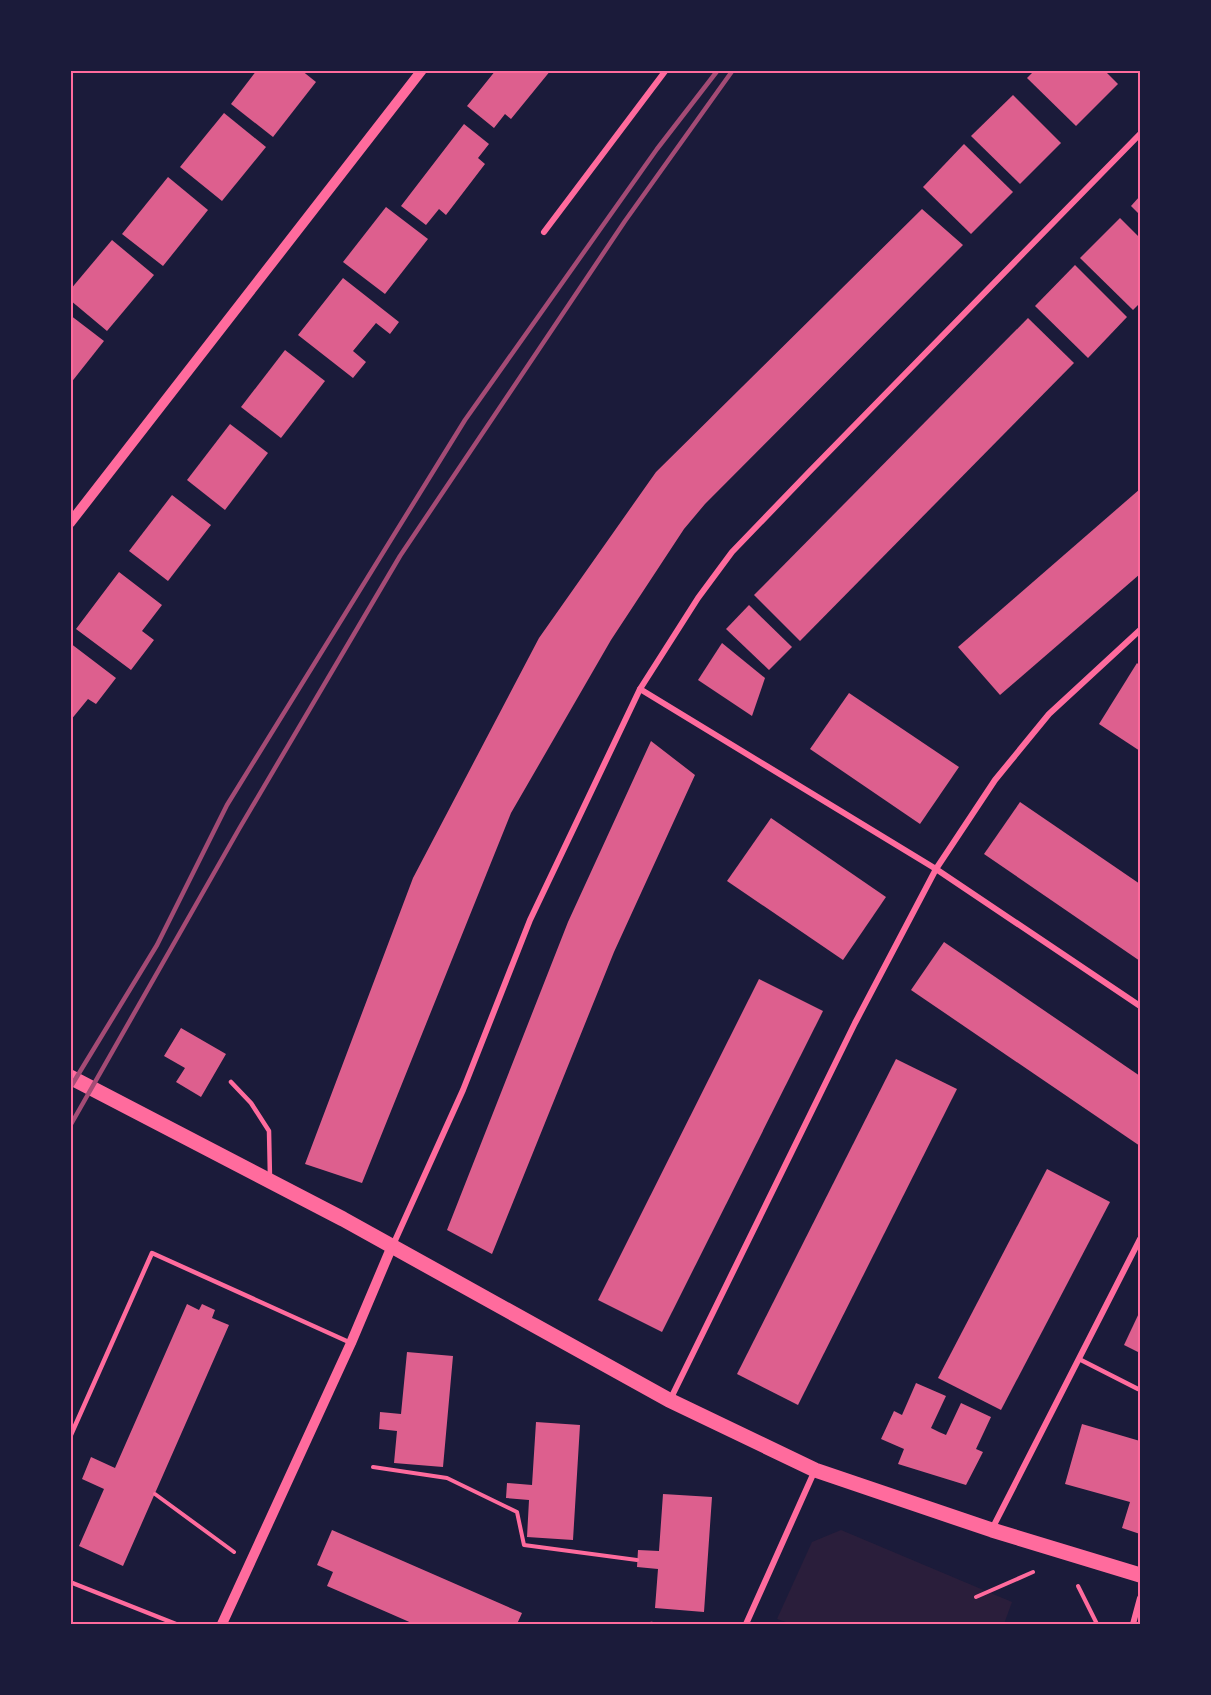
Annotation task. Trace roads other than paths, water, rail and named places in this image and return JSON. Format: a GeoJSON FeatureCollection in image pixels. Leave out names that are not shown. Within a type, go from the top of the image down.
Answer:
{"type":"FeatureCollection","features":[{"type":"Feature","properties":{"kind":"main road"},"geometry":{"type":"LineString","coordinates":[[70,1077],[392,1246],[669,1400],[815,1470],[992,1530],[1140,1575]]}},
{"type":"Feature","properties":{"kind":"street"},"geometry":{"type":"LineString","coordinates":[[70,523],[422,70]]}},
{"type":"Feature","properties":{"kind":"street"},"geometry":{"type":"LineString","coordinates":[[544,232],[666,70]]}},
{"type":"Feature","properties":{"kind":"street"},"geometry":{"type":"LineString","coordinates":[[222,1624],[351,1343],[463,1090],[530,920],[640,689],[698,598],[732,552],[1140,134]]}},
{"type":"Feature","properties":{"kind":"street"},"geometry":{"type":"LineString","coordinates":[[669,1400],[855,1023],[936,869],[995,780],[1048,714],[1140,630]]}},
{"type":"Feature","properties":{"kind":"street"},"geometry":{"type":"LineString","coordinates":[[640,689],[936,869],[1140,1006]]}},
{"type":"Feature","properties":{"kind":"street"},"geometry":{"type":"LineString","coordinates":[[992,1530],[1140,1239]]}},
{"type":"Feature","properties":{"kind":"street"},"geometry":{"type":"LineString","coordinates":[[746,1624],[815,1470]]}},
{"type":"Feature","properties":{"kind":"street"},"geometry":{"type":"LineString","coordinates":[[1133,1624],[1140,1598]]}},
{"type":"Feature","properties":{"kind":"lane"},"geometry":{"type":"LineString","coordinates":[[231,1082],[251,1103],[269,1131],[270,1181]]}},
{"type":"Feature","properties":{"kind":"lane"},"geometry":{"type":"LineString","coordinates":[[70,1437],[152,1253],[351,1343]]}},
{"type":"Feature","properties":{"kind":"lane"},"geometry":{"type":"LineString","coordinates":[[1079,1359],[1138,1389]]}},
{"type":"Feature","properties":{"kind":"lane"},"geometry":{"type":"LineString","coordinates":[[70,1582],[176,1624]]}},
{"type":"Feature","properties":{"kind":"railway"},"geometry":{"type":"LineString","coordinates":[[70,1088],[157,945],[227,805],[465,420],[657,149],[718,70]]}},
{"type":"Feature","properties":{"kind":"railway"},"geometry":{"type":"LineString","coordinates":[[70,1126],[239,829],[400,556],[625,221],[733,70]]}}]}
